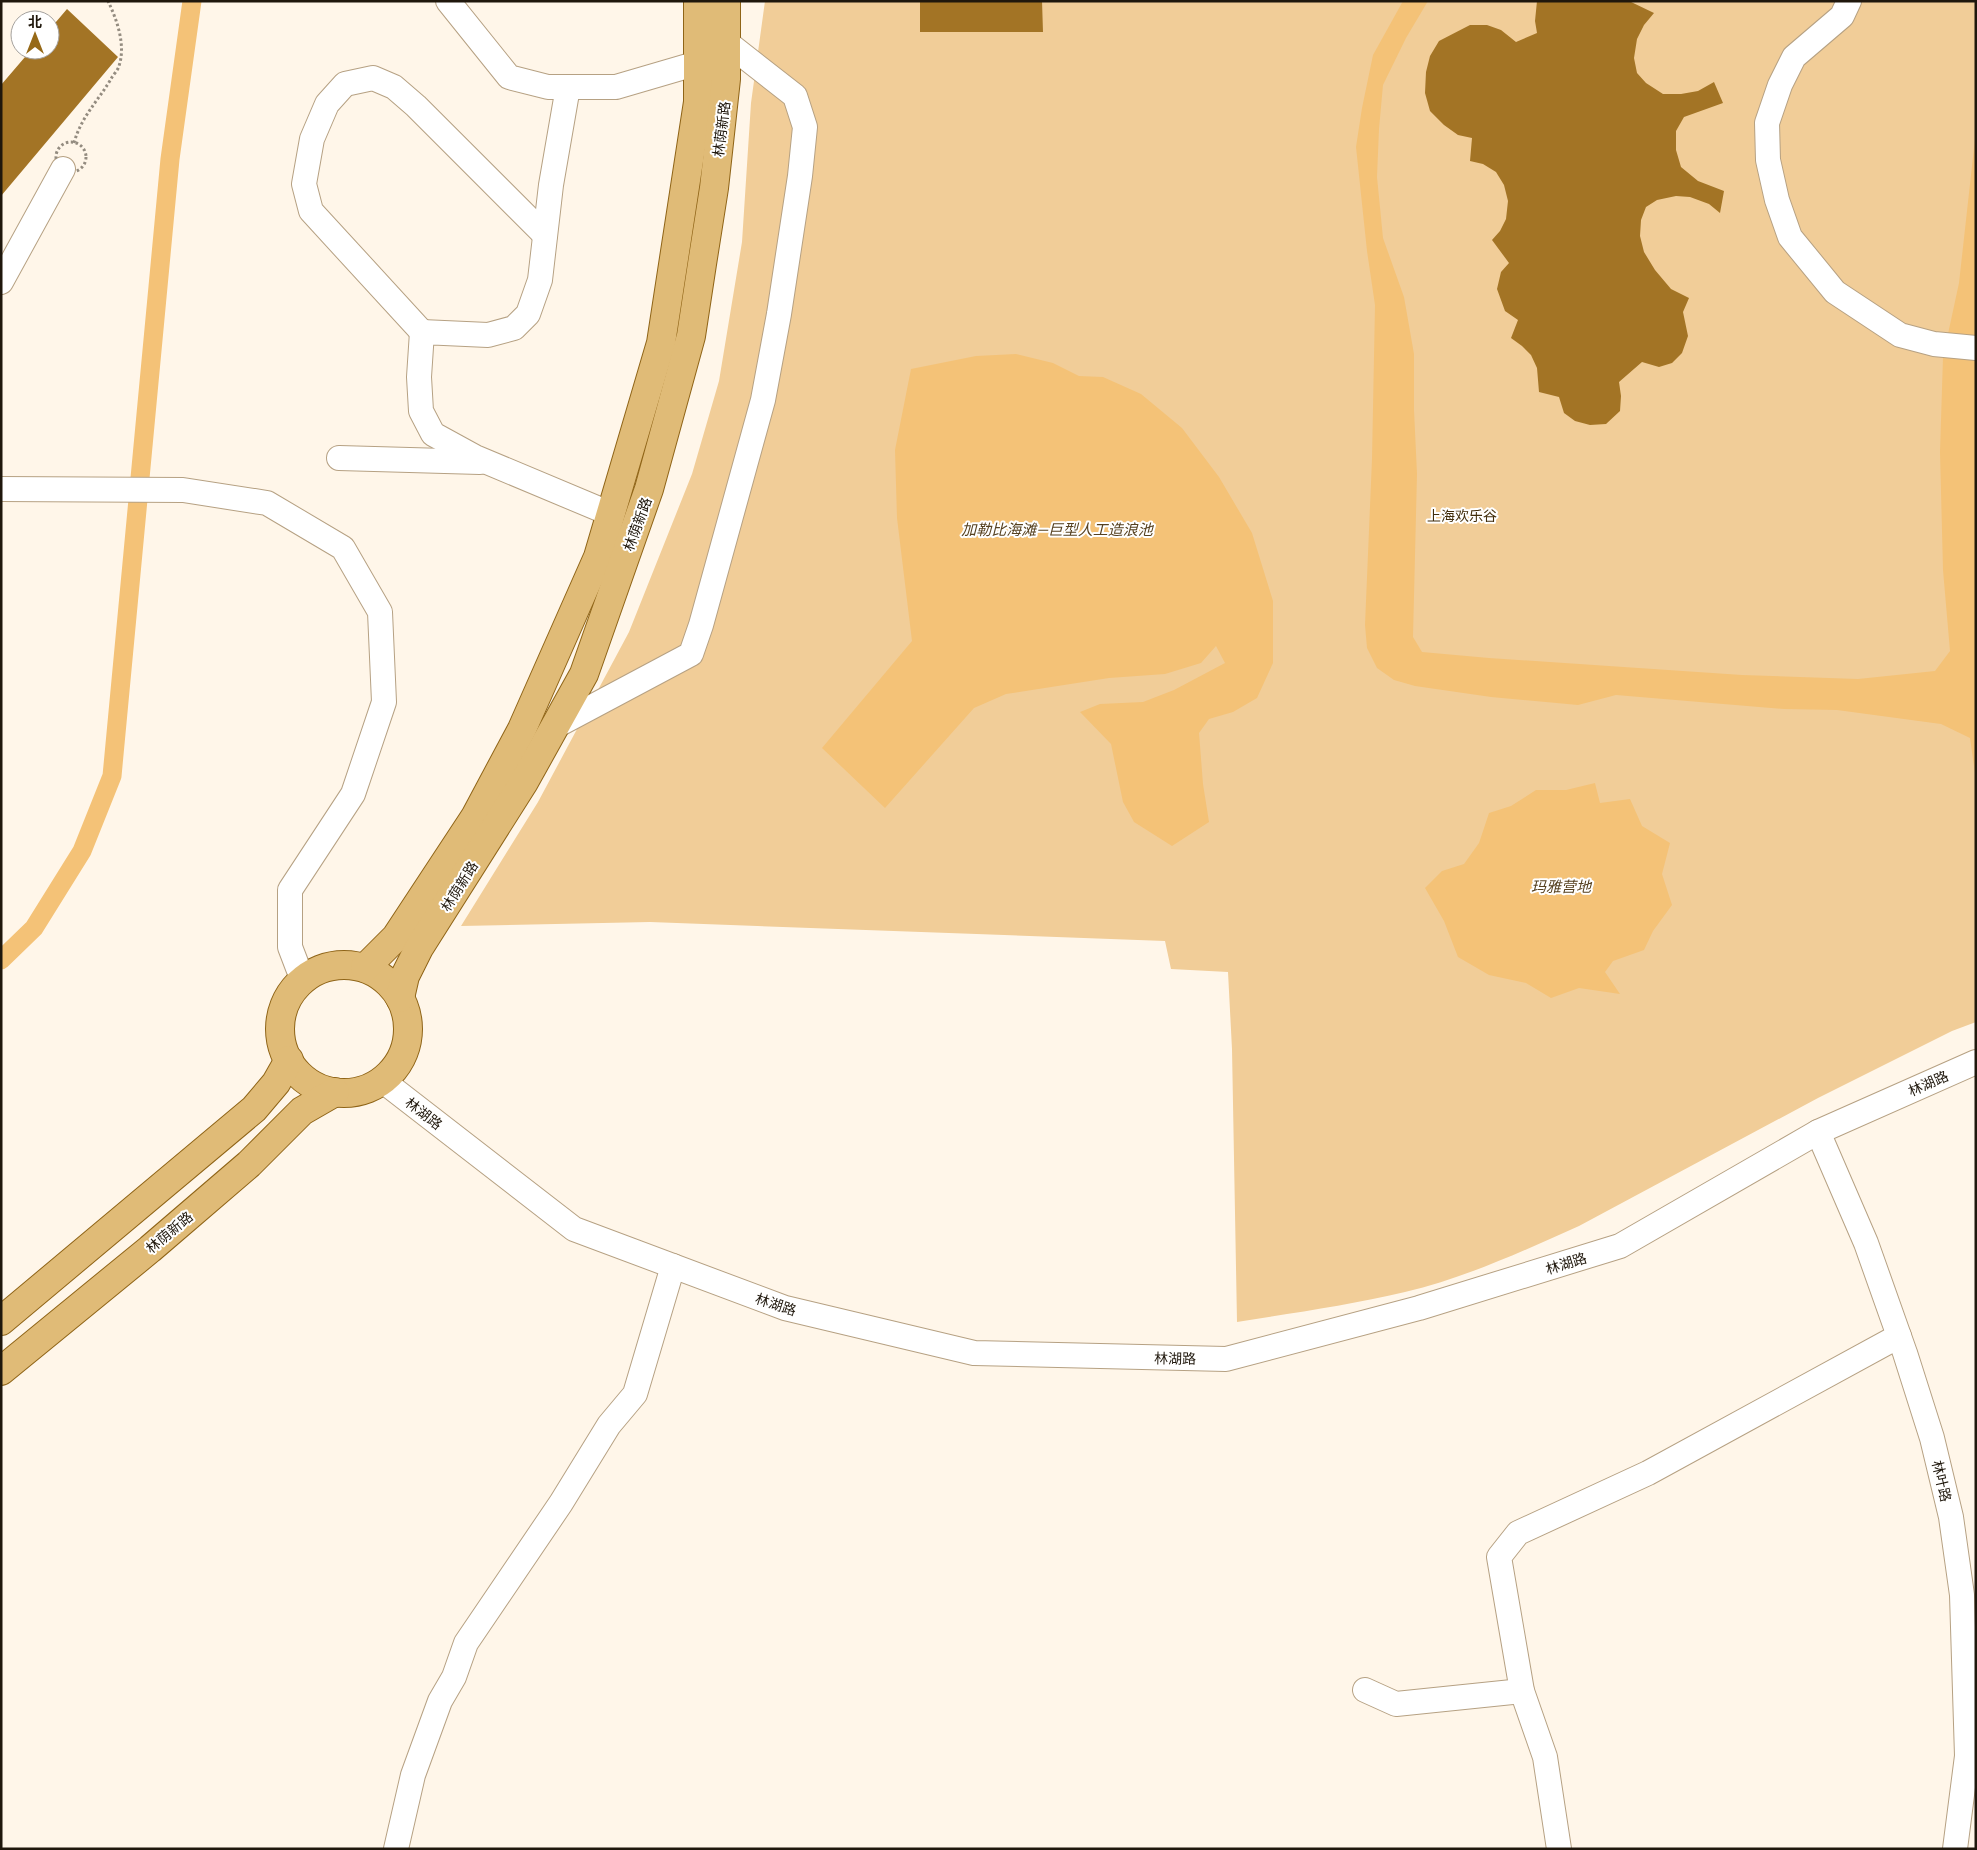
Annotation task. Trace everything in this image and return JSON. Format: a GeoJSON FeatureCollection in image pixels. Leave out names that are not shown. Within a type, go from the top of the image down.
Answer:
{"type":"FeatureCollection","features":[{"type":"Feature","properties":{"kind":"main road","name":"林荫新路"},"geometry":{"type":"LineString","coordinates":[[365,968],[396,937],[475,817],[522,729],[598,557],[661,343],[698,102],[698,1]]}},
{"type":"Feature","properties":{"kind":"main road","name":"林荫新路"},"geometry":{"type":"LineString","coordinates":[[400,998],[405,976],[419,948],[524,782],[584,674],[649,489],[691,336],[715,178],[726,79],[726,1]]}},
{"type":"Feature","properties":{"kind":"main road","name":"林荫新路"},"geometry":{"type":"LineString","coordinates":[[334,966],[365,968],[392,987],[404,1005],[409,1025],[406,1046],[397,1066],[383,1081],[363,1091],[342,1094],[322,1090],[304,1079],[289,1060],[282,1044],[280,1023],[286,1003],[298,986],[314,973],[334,966]]}},
{"type":"Feature","properties":{"kind":"main road"},"geometry":{"type":"LineString","coordinates":[[1,1321],[254,1109],[276,1082],[289,1060]]}},
{"type":"Feature","properties":{"kind":"main road","name":"林荫新路"},"geometry":{"type":"LineString","coordinates":[[1,1371],[250,1164],[302,1111],[335,1092]]}},
{"type":"Feature","properties":{"kind":"street"},"geometry":{"type":"LineString","coordinates":[[448,1],[509,77],[548,87],[616,87],[698,63]]}},
{"type":"Feature","properties":{"kind":"street"},"geometry":{"type":"LineString","coordinates":[[1849,1],[1842,16],[1794,57],[1780,84],[1767,123],[1768,160],[1776,200],[1790,237],[1835,292],[1900,334],[1934,344],[1976,348]]}},
{"type":"Feature","properties":{"kind":"street"},"geometry":{"type":"LineString","coordinates":[[554,727],[691,654],[704,616],[763,400],[779,314],[800,176],[805,127],[795,96],[726,42]]}},
{"type":"Feature","properties":{"kind":"street"},"geometry":{"type":"LineString","coordinates":[[545,235],[416,106],[394,87],[373,78],[345,84],[327,104],[312,139],[304,184],[311,211],[422,332],[488,335],[514,328],[528,314],[540,280],[551,185],[568,87]]}},
{"type":"Feature","properties":{"kind":"street"},"geometry":{"type":"LineString","coordinates":[[1,282],[63,169]]}},
{"type":"Feature","properties":{"kind":"street"},"geometry":{"type":"LineString","coordinates":[[422,332],[419,377],[421,411],[433,434],[489,462],[611,514]]}},
{"type":"Feature","properties":{"kind":"street"},"geometry":{"type":"LineString","coordinates":[[339,458],[489,462]]}},
{"type":"Feature","properties":{"kind":"street"},"geometry":{"type":"LineString","coordinates":[[1,489],[183,490],[267,503],[343,548],[380,612],[384,702],[353,794],[290,890],[290,947],[303,982]]}},
{"type":"Feature","properties":{"kind":"street","name":"林湖路"},"geometry":{"type":"LineString","coordinates":[[383,1081],[574,1229],[785,1308],[974,1353],[1226,1359],[1419,1308],[1620,1246],[1818,1132],[1976,1062]]}},
{"type":"Feature","properties":{"kind":"street","name":"林叶路"},"geometry":{"type":"LineString","coordinates":[[1818,1132],[1866,1243],[1899,1336],[1934,1446],[1950,1517],[1962,1595],[1967,1756],[1955,1849]]}},
{"type":"Feature","properties":{"kind":"street"},"geometry":{"type":"LineString","coordinates":[[396,1849],[414,1776],[440,1701],[454,1677],[466,1643],[560,1502],[608,1425],[635,1394],[673,1266]]}},
{"type":"Feature","properties":{"kind":"street"},"geometry":{"type":"LineString","coordinates":[[1559,1849],[1544,1757],[1522,1691],[1499,1557],[1518,1534],[1648,1473],[1899,1336]]}},
{"type":"Feature","properties":{"kind":"street"},"geometry":{"type":"LineString","coordinates":[[1365,1690],[1396,1704],[1522,1691]]}},
{"type":"Feature","properties":{"kind":"path"},"geometry":{"type":"LineString","coordinates":[[74,143],[81,122],[119,66],[121,43],[116,17],[110,2]]}},
{"type":"Feature","properties":{"kind":"green space","name":"上海欢乐谷"},"geometry":{"type":"Polygon","coordinates":[[[765,1],[1976,1],[1976,1022],[1952,1031],[1818,1098],[1579,1226],[1494,1263],[1450,1279],[1384,1297],[1237,1322],[1232,1049],[1228,972],[1171,969],[1165,941],[650,922],[461,926],[538,802],[629,632],[692,474],[719,381],[742,242],[751,103],[765,1]]]}},
{"type":"Feature","properties":{"kind":"water"},"geometry":{"type":"Polygon","coordinates":[[[1403,1],[1428,1],[1406,38],[1383,85],[1377,177],[1383,238],[1404,297],[1414,354],[1417,474],[1413,637],[1422,652],[1742,675],[1858,679],[1935,671],[1950,651],[1943,570],[1940,452],[1943,357],[1959,283],[1976,130],[1976,780],[1970,738],[1941,724],[1837,710],[1784,709],[1616,695],[1578,705],[1491,697],[1415,686],[1394,680],[1377,668],[1367,648],[1365,625],[1372,459],[1375,305],[1356,147],[1373,55],[1403,1]]]}},
{"type":"Feature","properties":{"kind":"water","name":"加勒比海滩—巨型人工造浪池"},"geometry":{"type":"Polygon","coordinates":[[[1016,354],[1053,363],[1079,376],[1103,377],[1141,394],[1182,428],[1219,477],[1252,533],[1273,601],[1273,663],[1257,698],[1233,712],[1209,719],[1199,733],[1203,784],[1209,822],[1172,846],[1134,822],[1123,802],[1111,744],[1080,712],[1100,704],[1143,702],[1174,690],[1225,663],[1216,646],[1201,663],[1165,674],[1109,678],[1006,694],[974,708],[885,808],[822,748],[912,641],[897,518],[895,450],[911,369],[976,356],[1016,354]]]}},
{"type":"Feature","properties":{"kind":"water","name":"玛雅营地"},"geometry":{"type":"Polygon","coordinates":[[[1595,783],[1600,803],[1630,799],[1642,826],[1670,843],[1662,874],[1672,905],[1653,931],[1644,950],[1613,961],[1605,972],[1620,994],[1579,988],[1551,998],[1526,983],[1489,975],[1458,957],[1444,921],[1425,888],[1442,871],[1464,864],[1479,843],[1489,813],[1511,806],[1536,790],[1566,790],[1595,783]]]}},
{"type":"Feature","properties":{"kind":"building"},"geometry":{"type":"Polygon","coordinates":[[[920,1],[1042,1],[1043,32],[920,32],[920,1]]]}},
{"type":"Feature","properties":{"kind":"building"},"geometry":{"type":"Polygon","coordinates":[[[1537,1],[1629,1],[1654,13],[1644,25],[1637,39],[1634,58],[1637,73],[1646,83],[1663,94],[1681,94],[1698,91],[1714,82],[1723,103],[1684,117],[1676,131],[1676,150],[1681,167],[1698,181],[1724,191],[1720,213],[1709,204],[1690,197],[1676,196],[1657,200],[1646,207],[1641,220],[1640,236],[1644,252],[1655,270],[1671,289],[1689,298],[1683,312],[1688,336],[1682,353],[1672,363],[1659,367],[1642,362],[1619,382],[1621,396],[1620,411],[1606,424],[1590,425],[1575,421],[1564,413],[1559,397],[1539,392],[1537,368],[1531,355],[1511,338],[1518,320],[1505,311],[1497,289],[1501,272],[1509,263],[1492,240],[1500,231],[1506,219],[1508,201],[1504,185],[1496,172],[1483,164],[1470,161],[1472,138],[1458,135],[1444,125],[1430,111],[1425,93],[1426,72],[1430,56],[1439,41],[1470,25],[1487,25],[1501,30],[1516,42],[1537,33],[1535,21],[1537,1]]]}},
{"type":"Feature","properties":{"kind":"building"},"geometry":{"type":"Polygon","coordinates":[[[67,9],[118,57],[1,196],[1,85],[22,60],[60,60],[60,17],[67,9]]]}},
{"type":"Feature","properties":{"kind":"waterway"},"geometry":{"type":"LineString","coordinates":[[1,960],[34,928],[82,851],[112,776],[170,159],[192,1]]}}]}
